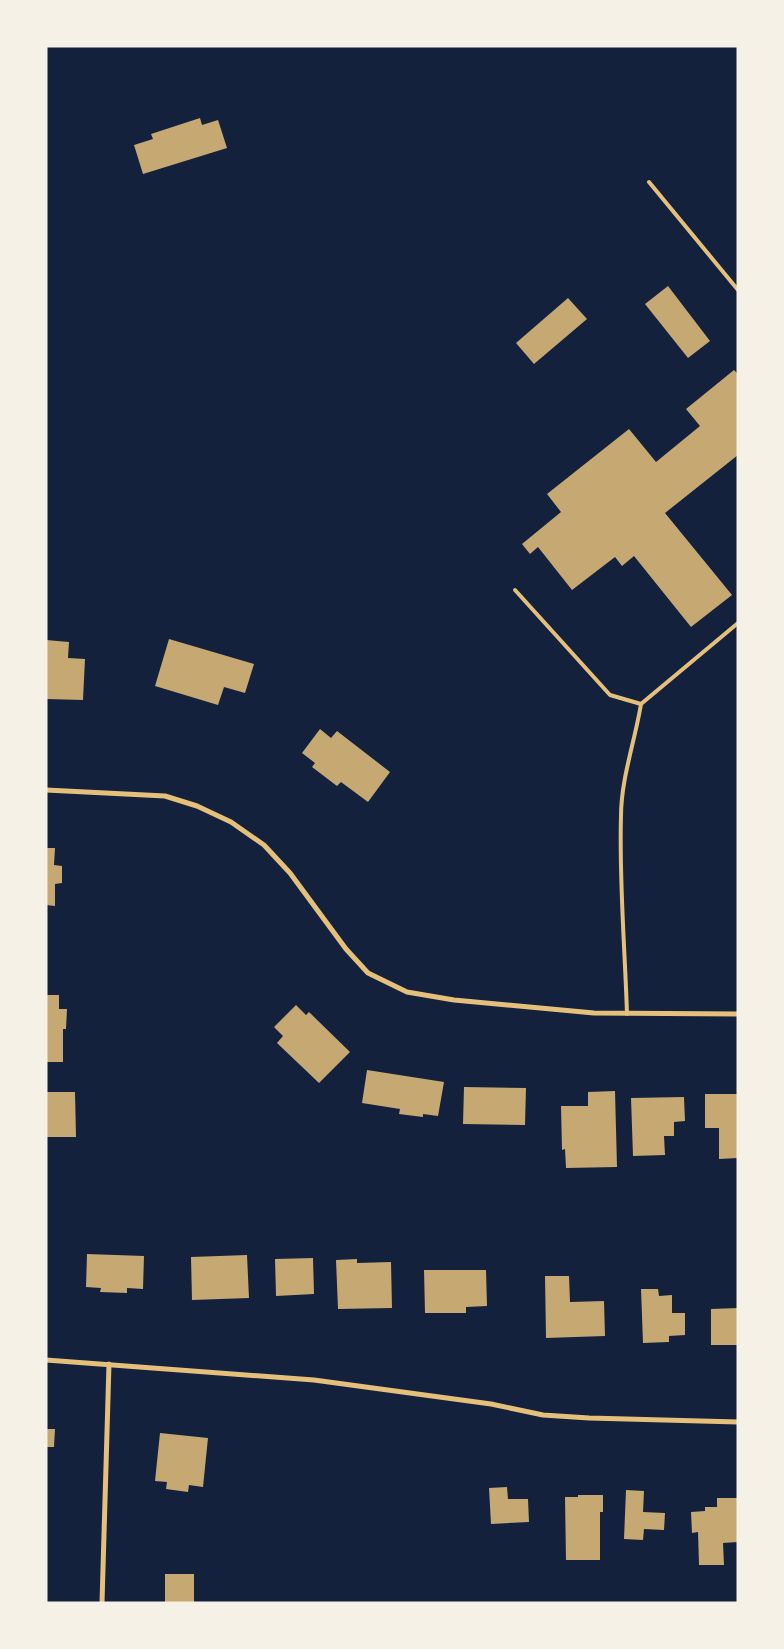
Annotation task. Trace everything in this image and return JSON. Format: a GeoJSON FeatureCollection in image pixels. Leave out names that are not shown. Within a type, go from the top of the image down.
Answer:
{"type":"FeatureCollection","features":[{"type":"Feature","properties":{"kind":"street"},"geometry":{"type":"LineString","coordinates":[[46,790],[165,796],[197,806],[231,822],[264,845],[290,873],[313,907],[368,973],[407,992],[463,1001],[594,1013],[738,1014]]}},
{"type":"Feature","properties":{"kind":"street"},"geometry":{"type":"LineString","coordinates":[[46,1360],[314,1380],[491,1404],[552,1415],[589,1418],[738,1422]]}},
{"type":"Feature","properties":{"kind":"street"},"geometry":{"type":"LineString","coordinates":[[102,1603],[109,1364]]}},
{"type":"Feature","properties":{"kind":"lane"},"geometry":{"type":"LineString","coordinates":[[649,182],[738,290]]}},
{"type":"Feature","properties":{"kind":"lane"},"geometry":{"type":"LineString","coordinates":[[514,590],[610,695],[641,704]]}},
{"type":"Feature","properties":{"kind":"lane"},"geometry":{"type":"LineString","coordinates":[[627,1014],[620,815],[641,704],[738,623]]}},
{"type":"Feature","properties":{"kind":"building"},"geometry":{"type":"Polygon","coordinates":[[[200,118],[202,125],[218,120],[227,148],[143,174],[134,145],[153,139],[151,134],[200,118]]]}},
{"type":"Feature","properties":{"kind":"building"},"geometry":{"type":"Polygon","coordinates":[[[668,286],[710,341],[688,358],[645,304],[668,286]]]}},
{"type":"Feature","properties":{"kind":"building"},"geometry":{"type":"Polygon","coordinates":[[[568,298],[587,319],[534,364],[516,343],[568,298]]]}},
{"type":"Feature","properties":{"kind":"building"},"geometry":{"type":"Polygon","coordinates":[[[734,370],[738,374],[738,455],[665,513],[732,595],[691,627],[634,556],[622,566],[615,557],[572,590],[538,547],[530,554],[522,544],[561,512],[547,494],[629,429],[656,462],[700,426],[686,409],[734,370]]]}},
{"type":"Feature","properties":{"kind":"building"},"geometry":{"type":"Polygon","coordinates":[[[169,639],[254,664],[245,693],[224,687],[218,705],[155,686],[169,639]]]}},
{"type":"Feature","properties":{"kind":"building"},"geometry":{"type":"Polygon","coordinates":[[[46,640],[69,642],[68,658],[85,659],[83,700],[46,699],[46,640]]]}},
{"type":"Feature","properties":{"kind":"building"},"geometry":{"type":"Polygon","coordinates":[[[320,729],[331,738],[337,731],[390,772],[368,802],[341,782],[337,786],[312,767],[315,763],[302,753],[320,729]]]}},
{"type":"Feature","properties":{"kind":"building"},"geometry":{"type":"Polygon","coordinates":[[[46,848],[55,848],[54,865],[62,866],[62,883],[55,884],[55,906],[46,905],[46,848]]]}},
{"type":"Feature","properties":{"kind":"building"},"geometry":{"type":"Polygon","coordinates":[[[46,995],[59,995],[59,1009],[67,1009],[66,1029],[63,1029],[63,1062],[46,1062],[46,995]]]}},
{"type":"Feature","properties":{"kind":"building"},"geometry":{"type":"Polygon","coordinates":[[[296,1005],[306,1015],[309,1012],[350,1052],[319,1083],[277,1043],[283,1036],[274,1027],[296,1005]]]}},
{"type":"Feature","properties":{"kind":"building"},"geometry":{"type":"Polygon","coordinates":[[[367,1070],[444,1082],[438,1116],[423,1114],[423,1117],[399,1114],[400,1109],[362,1103],[367,1070]]]}},
{"type":"Feature","properties":{"kind":"building"},"geometry":{"type":"Polygon","coordinates":[[[464,1087],[526,1088],[525,1125],[463,1124],[464,1087]]]}},
{"type":"Feature","properties":{"kind":"building"},"geometry":{"type":"Polygon","coordinates":[[[615,1091],[617,1167],[566,1168],[565,1149],[562,1150],[561,1106],[588,1106],[588,1092],[615,1091]]]}},
{"type":"Feature","properties":{"kind":"building"},"geometry":{"type":"Polygon","coordinates":[[[46,1092],[75,1092],[76,1137],[46,1137],[46,1092]]]}},
{"type":"Feature","properties":{"kind":"building"},"geometry":{"type":"Polygon","coordinates":[[[705,1094],[738,1094],[738,1158],[719,1159],[719,1128],[705,1128],[705,1094]]]}},
{"type":"Feature","properties":{"kind":"building"},"geometry":{"type":"Polygon","coordinates":[[[684,1097],[685,1121],[674,1122],[674,1136],[664,1136],[665,1155],[633,1156],[631,1098],[684,1097]]]}},
{"type":"Feature","properties":{"kind":"building"},"geometry":{"type":"Polygon","coordinates":[[[87,1254],[144,1256],[143,1289],[127,1288],[127,1293],[100,1292],[101,1288],[86,1287],[87,1254]]]}},
{"type":"Feature","properties":{"kind":"building"},"geometry":{"type":"Polygon","coordinates":[[[247,1255],[249,1298],[192,1300],[191,1257],[247,1255]]]}},
{"type":"Feature","properties":{"kind":"building"},"geometry":{"type":"Polygon","coordinates":[[[313,1258],[314,1294],[276,1296],[275,1259],[313,1258]]]}},
{"type":"Feature","properties":{"kind":"building"},"geometry":{"type":"Polygon","coordinates":[[[357,1259],[357,1263],[391,1262],[392,1308],[338,1309],[336,1260],[357,1259]]]}},
{"type":"Feature","properties":{"kind":"building"},"geometry":{"type":"Polygon","coordinates":[[[424,1270],[486,1270],[487,1306],[466,1307],[466,1313],[425,1313],[424,1270]]]}},
{"type":"Feature","properties":{"kind":"building"},"geometry":{"type":"Polygon","coordinates":[[[545,1276],[569,1276],[570,1302],[604,1301],[605,1336],[546,1338],[545,1276]]]}},
{"type":"Feature","properties":{"kind":"building"},"geometry":{"type":"Polygon","coordinates":[[[641,1289],[658,1289],[659,1296],[672,1295],[672,1313],[685,1313],[685,1335],[669,1336],[669,1342],[643,1343],[641,1289]]]}},
{"type":"Feature","properties":{"kind":"building"},"geometry":{"type":"Polygon","coordinates":[[[738,1308],[738,1345],[711,1345],[711,1309],[738,1308]]]}},
{"type":"Feature","properties":{"kind":"building"},"geometry":{"type":"Polygon","coordinates":[[[46,1429],[55,1429],[54,1447],[46,1447],[46,1429]]]}},
{"type":"Feature","properties":{"kind":"building"},"geometry":{"type":"Polygon","coordinates":[[[160,1433],[208,1438],[203,1487],[189,1485],[188,1492],[166,1489],[167,1482],[155,1481],[160,1433]]]}},
{"type":"Feature","properties":{"kind":"building"},"geometry":{"type":"Polygon","coordinates":[[[507,1487],[508,1499],[528,1499],[529,1522],[491,1524],[489,1488],[507,1487]]]}},
{"type":"Feature","properties":{"kind":"building"},"geometry":{"type":"Polygon","coordinates":[[[626,1490],[644,1491],[643,1512],[665,1513],[664,1530],[644,1529],[643,1540],[624,1539],[626,1490]]]}},
{"type":"Feature","properties":{"kind":"building"},"geometry":{"type":"Polygon","coordinates":[[[578,1495],[603,1495],[603,1512],[600,1512],[600,1560],[566,1560],[565,1497],[578,1497],[578,1495]]]}},
{"type":"Feature","properties":{"kind":"building"},"geometry":{"type":"Polygon","coordinates":[[[717,1498],[737,1498],[738,1542],[723,1543],[724,1565],[699,1565],[698,1532],[692,1533],[691,1512],[705,1511],[705,1507],[717,1507],[717,1498]]]}},
{"type":"Feature","properties":{"kind":"building"},"geometry":{"type":"Polygon","coordinates":[[[165,1574],[194,1574],[194,1603],[165,1603],[165,1574]]]}}]}
